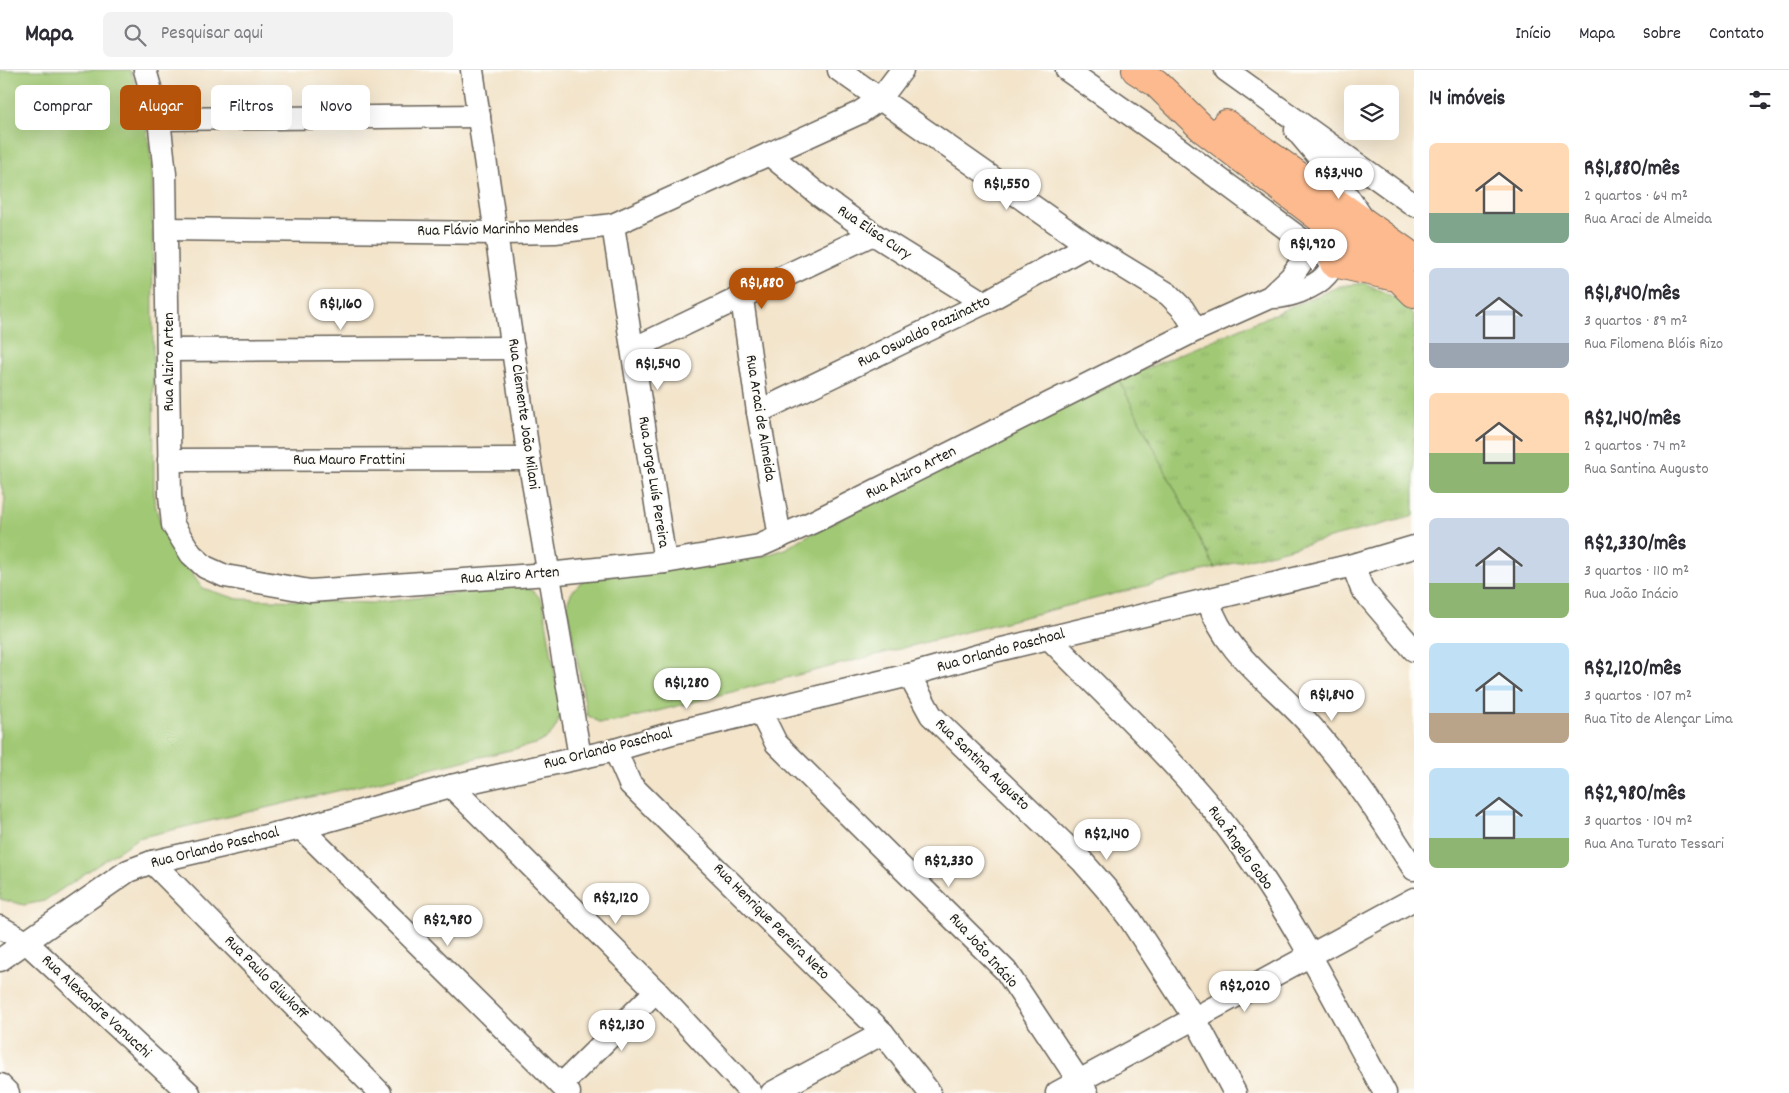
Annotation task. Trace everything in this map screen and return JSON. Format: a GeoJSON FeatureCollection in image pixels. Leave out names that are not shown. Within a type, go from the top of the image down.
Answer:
{"type":"FeatureCollection","features":[{"type":"Feature","properties":{"kind":"main road"},"geometry":{"type":"LineString","coordinates":[[1146,77],[1178,92],[1328,196],[1348,225]]}},
{"type":"Feature","properties":{"kind":"main road"},"geometry":{"type":"LineString","coordinates":[[1146,77],[1203,129],[1348,225],[1409,276]]}},
{"type":"Feature","properties":{"kind":"main road"},"geometry":{"type":"LineString","coordinates":[[1324,256],[1409,276]]}},
{"type":"Feature","properties":{"kind":"street","name":"Rua Alziro Arten"},"geometry":{"type":"LineString","coordinates":[[145,70],[149,85]]}},
{"type":"Feature","properties":{"kind":"street","name":"Rua Clemente João Milani"},"geometry":{"type":"LineString","coordinates":[[472,70],[529,459],[580,756]]}},
{"type":"Feature","properties":{"kind":"street"},"geometry":{"type":"LineString","coordinates":[[839,70],[1088,245],[1168,294],[1183,309],[1196,330]]}},
{"type":"Feature","properties":{"kind":"street"},"geometry":{"type":"LineString","coordinates":[[880,99],[902,70]]}},
{"type":"Feature","properties":{"kind":"street"},"geometry":{"type":"LineString","coordinates":[[1066,70],[1324,256]]}},
{"type":"Feature","properties":{"kind":"street"},"geometry":{"type":"LineString","coordinates":[[1226,70],[1414,205]]}},
{"type":"Feature","properties":{"kind":"street"},"geometry":{"type":"LineString","coordinates":[[1254,89],[1276,108],[1328,168],[1348,225]]}},
{"type":"Feature","properties":{"kind":"street","name":"Rua Flávio Marinho Mendes"},"geometry":{"type":"LineString","coordinates":[[167,229],[496,233],[555,232],[613,225],[836,124],[880,99]]}},
{"type":"Feature","properties":{"kind":"street"},"geometry":{"type":"LineString","coordinates":[[201,119],[479,116]]}},
{"type":"Feature","properties":{"kind":"street","name":"Rua Alziro Arten"},"geometry":{"type":"LineString","coordinates":[[160,130],[166,174],[169,460],[173,525],[191,554],[205,567],[225,576],[310,591],[548,574],[665,562],[759,546],[813,522],[1196,330],[1270,297],[1282,298],[1296,293],[1325,276],[1324,256],[1348,225]]}},
{"type":"Feature","properties":{"kind":"street","name":"Rua Elisa Cury"},"geometry":{"type":"LineString","coordinates":[[769,154],[820,196],[873,234],[984,303]]}},
{"type":"Feature","properties":{"kind":"street","name":"Rua Jorge Luís Pereira"},"geometry":{"type":"LineString","coordinates":[[613,225],[665,562]]}},
{"type":"Feature","properties":{"kind":"street"},"geometry":{"type":"LineString","coordinates":[[633,349],[742,299],[873,234]]}},
{"type":"Feature","properties":{"kind":"street","name":"Rua Oswaldo Pazzinatto"},"geometry":{"type":"LineString","coordinates":[[758,412],[984,303],[1088,245]]}},
{"type":"Feature","properties":{"kind":"street","name":"Rua Araci de Almeida"},"geometry":{"type":"LineString","coordinates":[[742,299],[758,412],[780,537]]}},
{"type":"Feature","properties":{"kind":"street"},"geometry":{"type":"LineString","coordinates":[[169,350],[513,348]]}},
{"type":"Feature","properties":{"kind":"street","name":"Rua Mauro Frattini"},"geometry":{"type":"LineString","coordinates":[[169,460],[529,459]]}},
{"type":"Feature","properties":{"kind":"street","name":"Rua Orlando Paschoal"},"geometry":{"type":"LineString","coordinates":[[0,960],[128,871],[152,862],[301,828],[451,786],[580,756],[615,750],[672,733],[761,713],[1049,638],[1357,564],[1414,547]]}},
{"type":"Feature","properties":{"kind":"street"},"geometry":{"type":"LineString","coordinates":[[1357,564],[1357,576],[1362,589],[1414,650]]}},
{"type":"Feature","properties":{"kind":"street"},"geometry":{"type":"LineString","coordinates":[[1208,600],[1219,628],[1232,647],[1309,723],[1355,778],[1414,869]]}},
{"type":"Feature","properties":{"kind":"street","name":"Rua Ângelo Gobo"},"geometry":{"type":"LineString","coordinates":[[1049,638],[1208,804],[1235,838],[1276,897],[1385,1093]]}},
{"type":"Feature","properties":{"kind":"street","name":"Rua Santina Augusto"},"geometry":{"type":"LineString","coordinates":[[909,675],[931,715],[1082,861],[1130,918],[1195,1020],[1234,1093]]}},
{"type":"Feature","properties":{"kind":"street","name":"Rua João Inácio"},"geometry":{"type":"LineString","coordinates":[[761,713],[776,743],[1006,971],[1084,1087]]}},
{"type":"Feature","properties":{"kind":"street","name":"Rua Henrique Pereira Neto"},"geometry":{"type":"LineString","coordinates":[[615,750],[630,784],[883,1033],[930,1093]]}},
{"type":"Feature","properties":{"kind":"street"},"geometry":{"type":"LineString","coordinates":[[451,786],[656,991],[751,1093]]}},
{"type":"Feature","properties":{"kind":"street"},"geometry":{"type":"LineString","coordinates":[[301,828],[565,1089],[656,991]]}},
{"type":"Feature","properties":{"kind":"street","name":"Rua Paulo Gliwkoff"},"geometry":{"type":"LineString","coordinates":[[152,862],[380,1093]]}},
{"type":"Feature","properties":{"kind":"street"},"geometry":{"type":"LineString","coordinates":[[1057,1093],[1084,1087],[1195,1020],[1414,899]]}},
{"type":"Feature","properties":{"kind":"street","name":"Rua Alexandre Vanucchi"},"geometry":{"type":"LineString","coordinates":[[0,927],[26,942],[189,1093]]}},
{"type":"Feature","properties":{"kind":"street"},"geometry":{"type":"LineString","coordinates":[[772,1093],[883,1033]]}},
{"type":"Feature","properties":{"kind":"street"},"geometry":{"type":"LineString","coordinates":[[0,1086],[8,1093]]}},
{"type":"Feature","properties":{"kind":"green space"},"geometry":{"type":"Polygon","coordinates":[[[0,70],[130,70],[135,85],[120,85],[120,130],[146,130],[152,168],[154,501],[163,532],[202,588],[238,599],[372,603],[511,587],[530,589],[543,603],[561,711],[556,727],[546,738],[536,744],[138,838],[44,901],[24,905],[0,899],[0,547],[5,498],[0,482],[0,70]]]}},
{"type":"Feature","properties":{"kind":"green space"},"geometry":{"type":"Polygon","coordinates":[[[1365,283],[1401,301],[1414,315],[1414,516],[1215,568],[1119,380],[1340,286],[1365,283]]]}},
{"type":"Feature","properties":{"kind":"green space"},"geometry":{"type":"Polygon","coordinates":[[[1119,380],[1215,568],[615,722],[600,723],[587,715],[567,605],[574,590],[586,579],[764,556],[785,549],[805,537],[1119,380]]]}}]}
